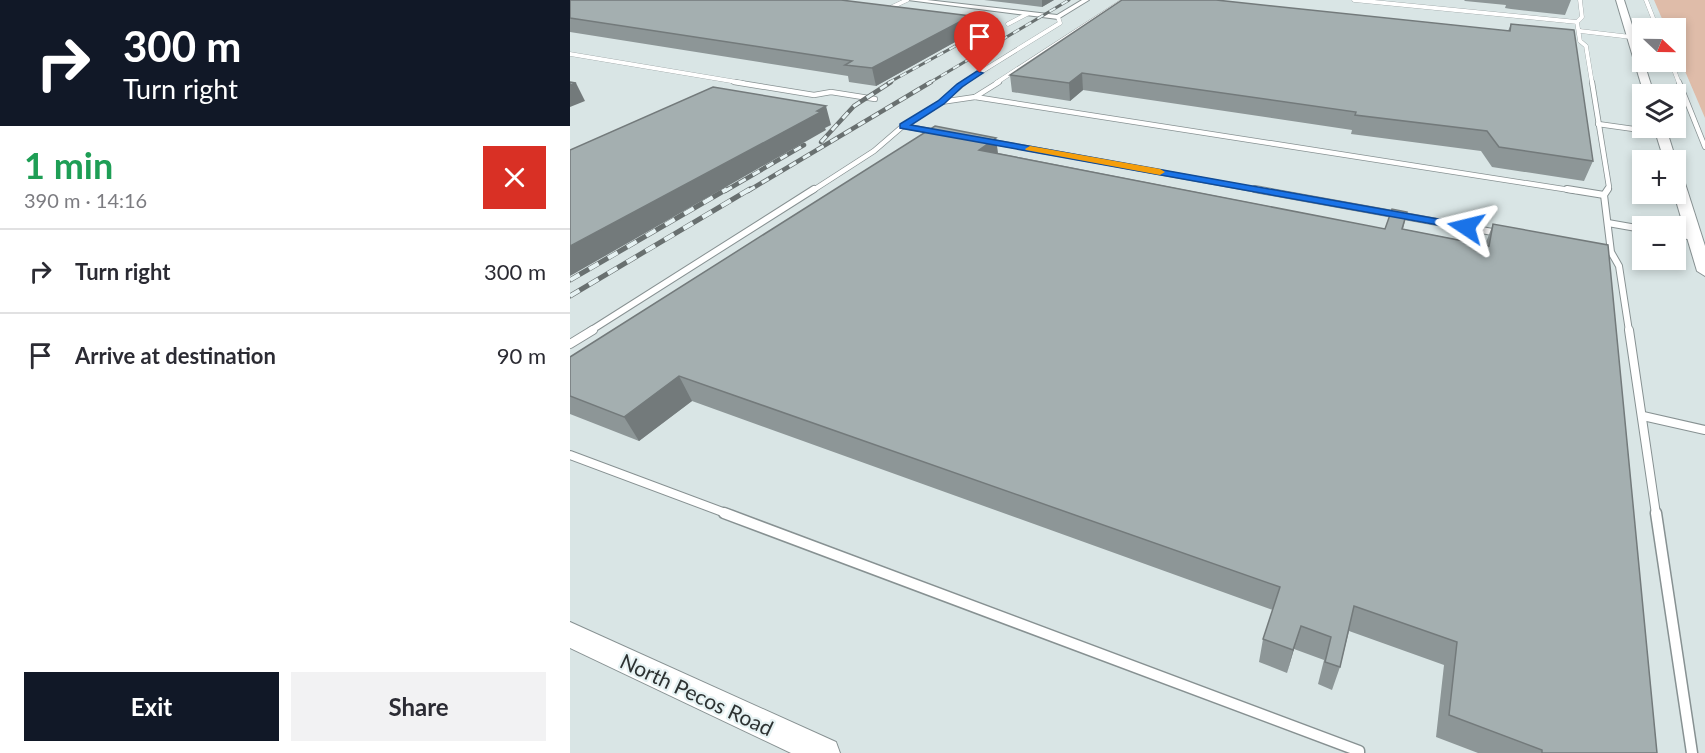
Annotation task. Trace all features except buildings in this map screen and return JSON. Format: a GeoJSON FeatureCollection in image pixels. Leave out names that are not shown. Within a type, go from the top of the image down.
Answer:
{"type":"FeatureCollection","features":[{"type":"Feature","properties":{"kind":"street"},"geometry":{"type":"LineString","coordinates":[[909,0],[1058,17],[1086,0]]}},
{"type":"Feature","properties":{"kind":"street"},"geometry":{"type":"LineString","coordinates":[[1620,0],[1646,84]]}},
{"type":"Feature","properties":{"kind":"street"},"geometry":{"type":"LineString","coordinates":[[1684,204],[1705,271]]}},
{"type":"Feature","properties":{"kind":"street","name":"North Pecos Road"},"geometry":{"type":"LineString","coordinates":[[570,635],[825,753]]}},
{"type":"Feature","properties":{"kind":"lane"},"geometry":{"type":"LineString","coordinates":[[892,7],[909,0]]}},
{"type":"Feature","properties":{"kind":"lane"},"geometry":{"type":"LineString","coordinates":[[975,96],[1124,0]]}},
{"type":"Feature","properties":{"kind":"lane"},"geometry":{"type":"LineString","coordinates":[[1354,0],[1577,22]]}},
{"type":"Feature","properties":{"kind":"lane"},"geometry":{"type":"LineString","coordinates":[[1577,22],[1582,17],[1580,0]]}},
{"type":"Feature","properties":{"kind":"lane"},"geometry":{"type":"LineString","coordinates":[[1646,0],[1653,18]]}},
{"type":"Feature","properties":{"kind":"lane"},"geometry":{"type":"LineString","coordinates":[[1008,24],[1027,14]]}},
{"type":"Feature","properties":{"kind":"lane"},"geometry":{"type":"LineString","coordinates":[[570,344],[874,151],[903,126],[941,102],[960,86],[1060,23],[1058,17]]}},
{"type":"Feature","properties":{"kind":"lane"},"geometry":{"type":"LineString","coordinates":[[1577,22],[1580,41],[1586,46],[1609,188],[1604,195],[1611,252],[1619,266],[1692,753]]}},
{"type":"Feature","properties":{"kind":"lane"},"geometry":{"type":"LineString","coordinates":[[1580,31],[1631,37]]}},
{"type":"Feature","properties":{"kind":"lane"},"geometry":{"type":"LineString","coordinates":[[570,54],[814,95],[831,92],[875,99]]}},
{"type":"Feature","properties":{"kind":"lane"},"geometry":{"type":"LineString","coordinates":[[1675,72],[1705,147]]}},
{"type":"Feature","properties":{"kind":"lane"},"geometry":{"type":"LineString","coordinates":[[941,102],[975,96],[1604,195]]}},
{"type":"Feature","properties":{"kind":"lane"},"geometry":{"type":"LineString","coordinates":[[1598,124],[1632,127]]}},
{"type":"Feature","properties":{"kind":"lane"},"geometry":{"type":"LineString","coordinates":[[903,126],[939,132]]}},
{"type":"Feature","properties":{"kind":"lane"},"geometry":{"type":"LineString","coordinates":[[986,141],[1501,233]]}},
{"type":"Feature","properties":{"kind":"lane"},"geometry":{"type":"LineString","coordinates":[[1608,223],[1632,227]]}},
{"type":"Feature","properties":{"kind":"lane"},"geometry":{"type":"LineString","coordinates":[[1686,236],[1694,237]]}},
{"type":"Feature","properties":{"kind":"lane"},"geometry":{"type":"LineString","coordinates":[[1600,250],[1611,252]]}},
{"type":"Feature","properties":{"kind":"lane"},"geometry":{"type":"LineString","coordinates":[[1643,416],[1705,430]]}},
{"type":"Feature","properties":{"kind":"lane"},"geometry":{"type":"LineString","coordinates":[[570,455],[1359,751],[1359,753]]}},
{"type":"Feature","properties":{"kind":"shaded area"},"geometry":{"type":"Polygon","coordinates":[[[1654,0],[1705,0],[1705,118],[1685,72],[1686,18],[1662,18],[1654,0]]]}},
{"type":"Feature","properties":{"kind":"railway"},"geometry":{"type":"LineString","coordinates":[[929,83],[1069,0]]}},
{"type":"Feature","properties":{"kind":"railway"},"geometry":{"type":"LineString","coordinates":[[888,83],[979,33]]}},
{"type":"Feature","properties":{"kind":"railway"},"geometry":{"type":"LineString","coordinates":[[821,142],[854,106],[891,82]]}},
{"type":"Feature","properties":{"kind":"railway"},"geometry":{"type":"LineString","coordinates":[[748,191],[931,82]]}},
{"type":"Feature","properties":{"kind":"railway"},"geometry":{"type":"LineString","coordinates":[[725,191],[804,145]]}},
{"type":"Feature","properties":{"kind":"railway"},"geometry":{"type":"LineString","coordinates":[[570,280],[727,189]]}},
{"type":"Feature","properties":{"kind":"railway"},"geometry":{"type":"LineString","coordinates":[[570,296],[750,189]]}},
{"type":"Feature","properties":{"kind":"slow traffic"},"geometry":{"type":"LineString","coordinates":[[1030,149],[1160,172]]}},
{"type":"Feature","properties":{"kind":"route"},"geometry":{"type":"LineString","coordinates":[[980,73],[903,126],[1466,227]]}}]}
